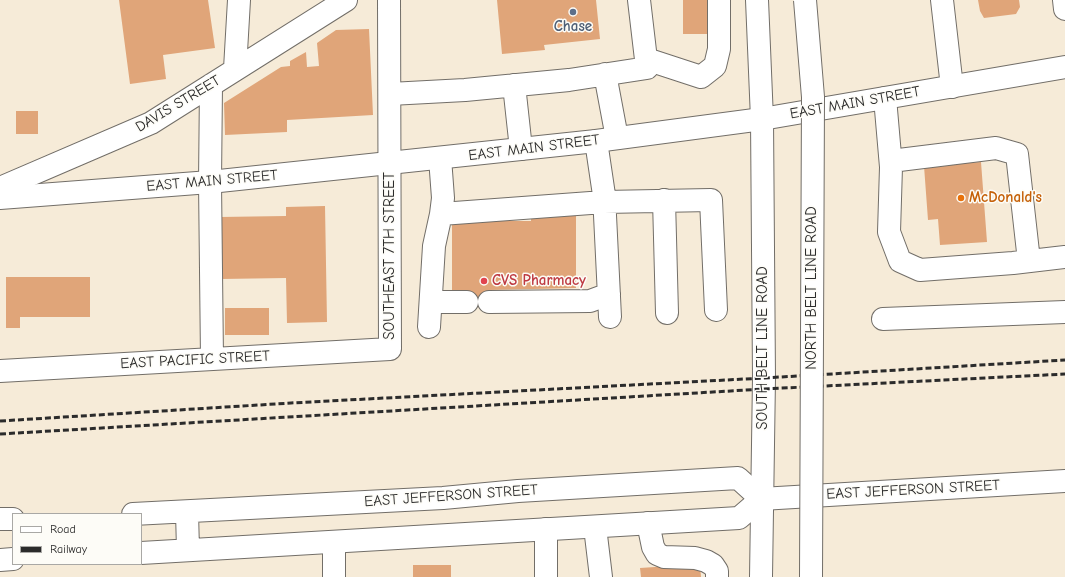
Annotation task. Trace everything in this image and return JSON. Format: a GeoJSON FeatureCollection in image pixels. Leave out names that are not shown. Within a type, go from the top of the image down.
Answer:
{"type":"FeatureCollection","features":[{"type":"Feature","properties":{"kind":"main road"},"geometry":{"type":"LineString","coordinates":[[235,69],[239,0]]}},
{"type":"Feature","properties":{"kind":"main road","name":"DAVIS STREET"},"geometry":{"type":"LineString","coordinates":[[0,188],[150,123],[346,0]]}},
{"type":"Feature","properties":{"kind":"main road","name":"SOUTHEAST 7TH STREET"},"geometry":{"type":"LineString","coordinates":[[389,0],[390,349]]}},
{"type":"Feature","properties":{"kind":"main road"},"geometry":{"type":"LineString","coordinates":[[390,94],[465,90],[647,68],[640,0]]}},
{"type":"Feature","properties":{"kind":"main road"},"geometry":{"type":"LineString","coordinates":[[646,59],[701,77],[715,66],[719,49],[720,0]]}},
{"type":"Feature","properties":{"kind":"main road"},"geometry":{"type":"LineString","coordinates":[[757,0],[762,119]]}},
{"type":"Feature","properties":{"kind":"main road","name":"NORTH BELT LINE ROAD"},"geometry":{"type":"LineString","coordinates":[[805,0],[813,97],[811,577]]}},
{"type":"Feature","properties":{"kind":"main road"},"geometry":{"type":"LineString","coordinates":[[942,0],[952,87]]}},
{"type":"Feature","properties":{"kind":"main road"},"geometry":{"type":"LineString","coordinates":[[1064,0],[1065,9]]}},
{"type":"Feature","properties":{"kind":"main road","name":"EAST MAIN STREET"},"geometry":{"type":"LineString","coordinates":[[0,198],[210,182],[596,141],[762,119],[1065,67]]}},
{"type":"Feature","properties":{"kind":"main road"},"geometry":{"type":"LineString","coordinates":[[605,74],[617,138]]}},
{"type":"Feature","properties":{"kind":"main road"},"geometry":{"type":"LineString","coordinates":[[211,85],[210,182],[212,359]]}},
{"type":"Feature","properties":{"kind":"main road"},"geometry":{"type":"LineString","coordinates":[[514,85],[521,150]]}},
{"type":"Feature","properties":{"kind":"main road"},"geometry":{"type":"LineString","coordinates":[[885,98],[891,164],[889,232],[900,260],[920,270],[1029,261],[1065,256]]}},
{"type":"Feature","properties":{"kind":"main road","name":"SOUTH BELT LINE ROAD"},"geometry":{"type":"LineString","coordinates":[[761,577],[764,378],[762,119]]}},
{"type":"Feature","properties":{"kind":"main road"},"geometry":{"type":"LineString","coordinates":[[596,141],[604,202],[610,317]]}},
{"type":"Feature","properties":{"kind":"main road"},"geometry":{"type":"LineString","coordinates":[[891,164],[996,148],[1017,154],[1029,261]]}},
{"type":"Feature","properties":{"kind":"main road"},"geometry":{"type":"LineString","coordinates":[[429,326],[434,246],[443,198],[440,158]]}},
{"type":"Feature","properties":{"kind":"main road"},"geometry":{"type":"LineString","coordinates":[[664,200],[668,313]]}},
{"type":"Feature","properties":{"kind":"main road"},"geometry":{"type":"LineString","coordinates":[[441,214],[604,202],[711,200],[716,310]]}},
{"type":"Feature","properties":{"kind":"main road"},"geometry":{"type":"LineString","coordinates":[[489,302],[590,301],[609,294]]}},
{"type":"Feature","properties":{"kind":"main road"},"geometry":{"type":"LineString","coordinates":[[430,302],[467,302]]}},
{"type":"Feature","properties":{"kind":"main road"},"geometry":{"type":"LineString","coordinates":[[883,319],[1065,312]]}},
{"type":"Feature","properties":{"kind":"main road","name":"EAST PACIFIC STREET"},"geometry":{"type":"LineString","coordinates":[[0,371],[390,349]]}},
{"type":"Feature","properties":{"kind":"main road","name":"EAST JEFFERSON STREET"},"geometry":{"type":"LineString","coordinates":[[142,514],[443,498],[518,491],[738,478],[761,499],[1065,481]]}},
{"type":"Feature","properties":{"kind":"main road"},"geometry":{"type":"LineString","coordinates":[[142,553],[739,518],[761,499]]}},
{"type":"Feature","properties":{"kind":"main road"},"geometry":{"type":"LineString","coordinates":[[187,512],[188,550]]}},
{"type":"Feature","properties":{"kind":"main road"},"geometry":{"type":"LineString","coordinates":[[0,519],[12,519]]}},
{"type":"Feature","properties":{"kind":"main road"},"geometry":{"type":"LineString","coordinates":[[648,523],[653,547],[657,554],[664,557],[695,558],[706,561],[713,565],[717,577]]}},
{"type":"Feature","properties":{"kind":"main road"},"geometry":{"type":"LineString","coordinates":[[595,526],[601,577]]}},
{"type":"Feature","properties":{"kind":"main road"},"geometry":{"type":"LineString","coordinates":[[546,529],[546,577]]}},
{"type":"Feature","properties":{"kind":"main road"},"geometry":{"type":"LineString","coordinates":[[334,542],[334,577]]}},
{"type":"Feature","properties":{"kind":"main road"},"geometry":{"type":"LineString","coordinates":[[0,560],[12,559]]}},
{"type":"Feature","properties":{"kind":"building"},"geometry":{"type":"Polygon","coordinates":[[[119,0],[208,0],[215,48],[163,55],[166,79],[130,84],[119,0]]]}},
{"type":"Feature","properties":{"kind":"building"},"geometry":{"type":"Polygon","coordinates":[[[497,0],[596,0],[600,39],[544,45],[545,50],[502,54],[497,0]]]}},
{"type":"Feature","properties":{"kind":"building"},"geometry":{"type":"Polygon","coordinates":[[[683,0],[714,0],[714,34],[683,34],[683,0]]]}},
{"type":"Feature","properties":{"kind":"building"},"geometry":{"type":"Polygon","coordinates":[[[978,0],[1019,0],[1020,7],[1016,14],[984,18],[980,11],[978,0]]]}},
{"type":"Feature","properties":{"kind":"building"},"geometry":{"type":"Polygon","coordinates":[[[369,29],[373,115],[287,120],[287,132],[225,135],[224,103],[281,67],[290,66],[290,61],[306,52],[307,67],[319,66],[317,43],[336,30],[369,29]]]}},
{"type":"Feature","properties":{"kind":"building"},"geometry":{"type":"Polygon","coordinates":[[[16,111],[38,111],[38,134],[16,134],[16,111]]]}},
{"type":"Feature","properties":{"kind":"building"},"geometry":{"type":"Polygon","coordinates":[[[981,162],[987,242],[940,245],[938,219],[928,220],[924,166],[981,162]]]}},
{"type":"Feature","properties":{"kind":"building"},"geometry":{"type":"Polygon","coordinates":[[[325,206],[327,322],[287,323],[286,278],[221,279],[220,217],[286,216],[286,207],[325,206]]]}},
{"type":"Feature","properties":{"kind":"building","name":"CVS Pharmacy"},"geometry":{"type":"Polygon","coordinates":[[[531,215],[576,215],[576,288],[489,290],[488,306],[467,306],[452,292],[452,221],[531,221],[531,215]]]}},
{"type":"Feature","properties":{"kind":"building"},"geometry":{"type":"Polygon","coordinates":[[[6,277],[90,277],[90,317],[20,317],[20,328],[6,328],[6,277]]]}},
{"type":"Feature","properties":{"kind":"building"},"geometry":{"type":"Polygon","coordinates":[[[225,308],[269,308],[269,335],[225,335],[225,308]]]}},
{"type":"Feature","properties":{"kind":"building"},"geometry":{"type":"Polygon","coordinates":[[[700,564],[701,577],[641,577],[640,568],[700,564]]]}},
{"type":"Feature","properties":{"kind":"building"},"geometry":{"type":"Polygon","coordinates":[[[413,565],[451,565],[451,577],[413,577],[413,565]]]}},
{"type":"Feature","properties":{"kind":"railway"},"geometry":{"type":"LineString","coordinates":[[0,421],[291,403],[764,378],[1065,360]]}},
{"type":"Feature","properties":{"kind":"railway"},"geometry":{"type":"LineString","coordinates":[[0,434],[764,389],[1065,374]]}},
{"type":"Feature","properties":{"kind":"place","name":"Chase"},"geometry":{"type":"Point","coordinates":[573,12]}},
{"type":"Feature","properties":{"kind":"place","name":"McDonald's"},"geometry":{"type":"Point","coordinates":[961,198]}},
{"type":"Feature","properties":{"kind":"place","name":"CVS Pharmacy"},"geometry":{"type":"Point","coordinates":[484,281]}}]}
